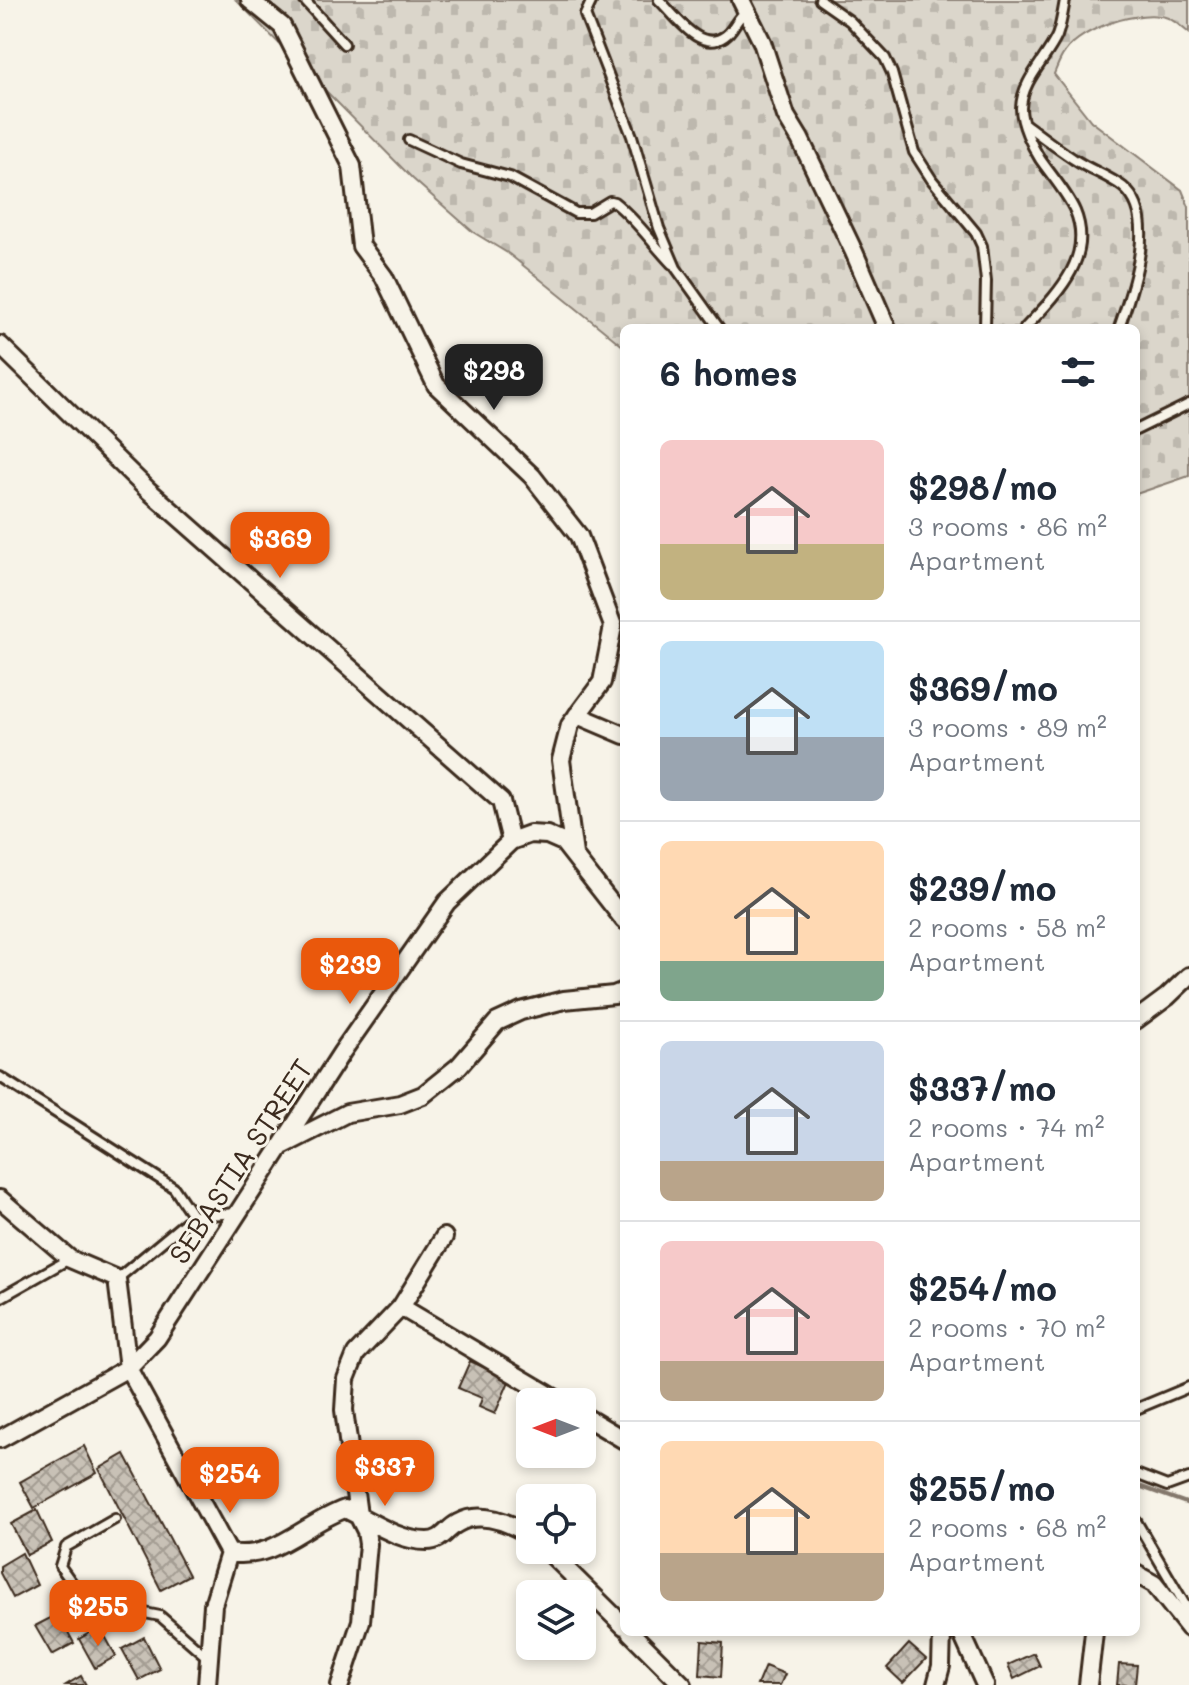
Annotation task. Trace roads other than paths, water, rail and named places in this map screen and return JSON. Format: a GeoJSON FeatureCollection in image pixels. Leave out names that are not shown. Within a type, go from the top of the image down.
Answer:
{"type":"FeatureCollection","features":[{"type":"Feature","properties":{"kind":"street"},"geometry":{"type":"LineString","coordinates":[[250,0],[282,26],[352,166],[361,246],[384,277],[436,385],[532,476],[579,536],[613,626],[602,682],[570,725],[561,760],[574,854]]}},
{"type":"Feature","properties":{"kind":"street"},"geometry":{"type":"LineString","coordinates":[[743,6],[762,42],[786,116],[854,252],[885,324]]}},
{"type":"Feature","properties":{"kind":"street"},"geometry":{"type":"LineString","coordinates":[[0,345],[148,490],[501,801],[511,841],[530,834],[547,835],[563,842],[620,915]]}},
{"type":"Feature","properties":{"kind":"street"},"geometry":{"type":"LineString","coordinates":[[577,715],[620,733]]}},
{"type":"Feature","properties":{"kind":"street","name":"SEBASTIA STREET"},"geometry":{"type":"LineString","coordinates":[[0,1439],[128,1368],[157,1338],[279,1148],[447,902],[511,841]]}},
{"type":"Feature","properties":{"kind":"street"},"geometry":{"type":"LineString","coordinates":[[1140,1017],[1189,976]]}},
{"type":"Feature","properties":{"kind":"street"},"geometry":{"type":"LineString","coordinates":[[279,1148],[347,1113],[400,1104],[423,1095],[459,1066],[497,1022],[521,1011],[564,1000],[620,992]]}},
{"type":"Feature","properties":{"kind":"street"},"geometry":{"type":"LineString","coordinates":[[0,1199],[70,1259],[117,1279],[128,1368],[229,1553],[213,1605],[207,1685]]}},
{"type":"Feature","properties":{"kind":"street"},"geometry":{"type":"LineString","coordinates":[[340,1685],[361,1621],[368,1544],[358,1515],[344,1410],[346,1379],[356,1354],[401,1307],[444,1237]]}},
{"type":"Feature","properties":{"kind":"street"},"geometry":{"type":"LineString","coordinates":[[401,1307],[537,1388]]}},
{"type":"Feature","properties":{"kind":"street"},"geometry":{"type":"LineString","coordinates":[[596,1423],[620,1438]]}},
{"type":"Feature","properties":{"kind":"street"},"geometry":{"type":"LineString","coordinates":[[229,1553],[257,1555],[345,1509],[376,1526],[431,1542],[443,1537],[457,1523],[473,1518],[488,1518],[516,1527]]}},
{"type":"Feature","properties":{"kind":"street"},"geometry":{"type":"LineString","coordinates":[[561,1564],[620,1622]]}},
{"type":"Feature","properties":{"kind":"street"},"geometry":{"type":"LineString","coordinates":[[1140,1576],[1154,1584],[1189,1628]]}},
{"type":"Feature","properties":{"kind":"street"},"geometry":{"type":"LineString","coordinates":[[634,1636],[683,1685]]}},
{"type":"Feature","properties":{"kind":"street"},"geometry":{"type":"LineString","coordinates":[[936,1685],[941,1666],[942,1636]]}},
{"type":"Feature","properties":{"kind":"street"},"geometry":{"type":"LineString","coordinates":[[963,1636],[985,1685]]}},
{"type":"Feature","properties":{"kind":"street"},"geometry":{"type":"LineString","coordinates":[[1088,1685],[1094,1636]]}},
{"type":"Feature","properties":{"kind":"lane"},"geometry":{"type":"LineString","coordinates":[[304,0],[344,44]]}},
{"type":"Feature","properties":{"kind":"lane"},"geometry":{"type":"LineString","coordinates":[[592,0],[585,15],[632,136],[659,228],[676,268]]}},
{"type":"Feature","properties":{"kind":"lane"},"geometry":{"type":"LineString","coordinates":[[659,0],[702,41],[712,43],[728,35],[743,6]]}},
{"type":"Feature","properties":{"kind":"lane"},"geometry":{"type":"LineString","coordinates":[[820,0],[850,21],[885,58],[914,152],[932,180],[976,233],[982,246],[986,281],[985,324]]}},
{"type":"Feature","properties":{"kind":"lane"},"geometry":{"type":"LineString","coordinates":[[1028,324],[1070,276],[1078,257],[1080,237],[1075,211],[1035,151],[1021,108],[1026,86],[1057,35],[1065,0]]}},
{"type":"Feature","properties":{"kind":"lane"},"geometry":{"type":"LineString","coordinates":[[1024,123],[1076,161],[1125,188],[1137,208],[1141,255],[1120,324]]}},
{"type":"Feature","properties":{"kind":"lane"},"geometry":{"type":"LineString","coordinates":[[409,140],[461,164],[510,177],[576,213],[590,213],[610,201],[614,202],[635,219],[676,268],[716,324]]}},
{"type":"Feature","properties":{"kind":"lane"},"geometry":{"type":"LineString","coordinates":[[1140,428],[1189,404]]}},
{"type":"Feature","properties":{"kind":"lane"},"geometry":{"type":"LineString","coordinates":[[0,1077],[174,1188],[193,1216]]}},
{"type":"Feature","properties":{"kind":"lane"},"geometry":{"type":"LineString","coordinates":[[117,1279],[193,1216],[237,1213]]}},
{"type":"Feature","properties":{"kind":"lane"},"geometry":{"type":"LineString","coordinates":[[0,1298],[70,1259]]}},
{"type":"Feature","properties":{"kind":"lane"},"geometry":{"type":"LineString","coordinates":[[1140,1407],[1189,1387]]}},
{"type":"Feature","properties":{"kind":"lane"},"geometry":{"type":"LineString","coordinates":[[1140,1476],[1167,1486],[1189,1478]]}},
{"type":"Feature","properties":{"kind":"lane"},"geometry":{"type":"LineString","coordinates":[[115,1519],[66,1547],[60,1566],[85,1601],[160,1616],[208,1658]]}},
{"type":"Feature","properties":{"kind":"lane"},"geometry":{"type":"LineString","coordinates":[[1140,1528],[1188,1610],[1189,1628]]}},
{"type":"Feature","properties":{"kind":"waterway"},"geometry":{"type":"LineString","coordinates":[[1140,1486],[1189,1504]]}}]}
